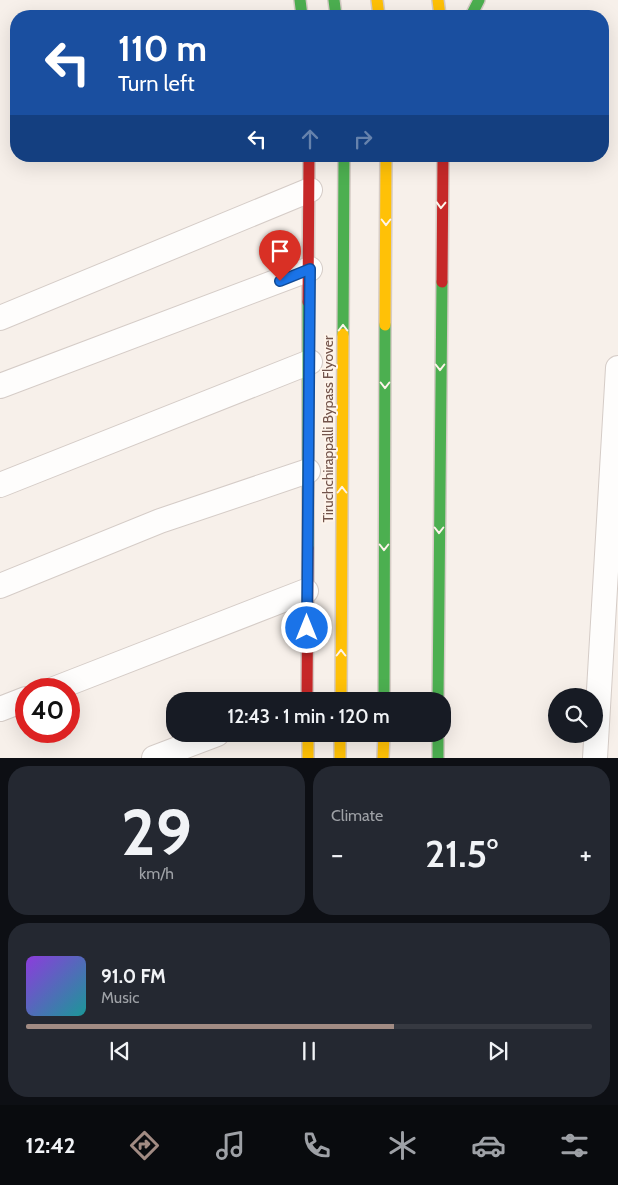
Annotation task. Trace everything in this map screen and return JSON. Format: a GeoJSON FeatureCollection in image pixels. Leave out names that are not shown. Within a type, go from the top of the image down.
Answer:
{"type":"FeatureCollection","features":[{"type":"Feature","properties":{"kind":"main road"},"geometry":{"type":"LineString","coordinates":[[307,692],[306,591],[310,362],[309,162]]}},
{"type":"Feature","properties":{"kind":"main road","name":"Tiruchchirappalli Bypass Flyover"},"geometry":{"type":"LineString","coordinates":[[341,692],[344,162]]}},
{"type":"Feature","properties":{"kind":"main road"},"geometry":{"type":"LineString","coordinates":[[384,692],[386,162]]}},
{"type":"Feature","properties":{"kind":"main road"},"geometry":{"type":"LineString","coordinates":[[438,692],[443,162]]}},
{"type":"Feature","properties":{"kind":"main road"},"geometry":{"type":"LineString","coordinates":[[308,742],[308,758]]}},
{"type":"Feature","properties":{"kind":"main road"},"geometry":{"type":"LineString","coordinates":[[340,742],[340,758]]}},
{"type":"Feature","properties":{"kind":"main road"},"geometry":{"type":"LineString","coordinates":[[384,742],[384,758]]}},
{"type":"Feature","properties":{"kind":"main road"},"geometry":{"type":"LineString","coordinates":[[438,742],[438,758]]}},
{"type":"Feature","properties":{"kind":"street"},"geometry":{"type":"LineString","coordinates":[[0,318],[310,190]]}},
{"type":"Feature","properties":{"kind":"street"},"geometry":{"type":"LineString","coordinates":[[0,386],[310,269]]}},
{"type":"Feature","properties":{"kind":"street"},"geometry":{"type":"LineString","coordinates":[[0,485],[310,362]]}},
{"type":"Feature","properties":{"kind":"street"},"geometry":{"type":"LineString","coordinates":[[595,758],[616,445],[618,368]]}},
{"type":"Feature","properties":{"kind":"street"},"geometry":{"type":"LineString","coordinates":[[0,586],[160,521],[308,471]]}},
{"type":"Feature","properties":{"kind":"street"},"geometry":{"type":"LineString","coordinates":[[80,679],[306,591]]}},
{"type":"Feature","properties":{"kind":"street"},"geometry":{"type":"LineString","coordinates":[[0,709],[15,703]]}},
{"type":"Feature","properties":{"kind":"street"},"geometry":{"type":"LineString","coordinates":[[154,758],[196,742]]}},
{"type":"Feature","properties":{"kind":"traffic: fast"},"geometry":{"type":"LineString","coordinates":[[300,0],[301,10]]}},
{"type":"Feature","properties":{"kind":"traffic: fast"},"geometry":{"type":"LineString","coordinates":[[334,0],[335,10]]}},
{"type":"Feature","properties":{"kind":"traffic: fast"},"geometry":{"type":"LineString","coordinates":[[474,10],[479,0]]}},
{"type":"Feature","properties":{"kind":"traffic: fast"},"geometry":{"type":"LineString","coordinates":[[343,334],[344,162]]}},
{"type":"Feature","properties":{"kind":"traffic: fast"},"geometry":{"type":"LineString","coordinates":[[438,692],[442,282]]}},
{"type":"Feature","properties":{"kind":"traffic: fast"},"geometry":{"type":"LineString","coordinates":[[308,302],[308,548]]}},
{"type":"Feature","properties":{"kind":"traffic: fast"},"geometry":{"type":"LineString","coordinates":[[384,692],[385,325]]}},
{"type":"Feature","properties":{"kind":"traffic: fast"},"geometry":{"type":"LineString","coordinates":[[438,742],[438,758]]}},
{"type":"Feature","properties":{"kind":"traffic: slow"},"geometry":{"type":"LineString","coordinates":[[377,0],[378,10]]}},
{"type":"Feature","properties":{"kind":"traffic: slow"},"geometry":{"type":"LineString","coordinates":[[438,0],[439,10]]}},
{"type":"Feature","properties":{"kind":"traffic: slow"},"geometry":{"type":"LineString","coordinates":[[385,325],[386,162]]}},
{"type":"Feature","properties":{"kind":"traffic: slow"},"geometry":{"type":"LineString","coordinates":[[341,692],[343,334]]}},
{"type":"Feature","properties":{"kind":"traffic: slow"},"geometry":{"type":"LineString","coordinates":[[308,742],[308,758]]}},
{"type":"Feature","properties":{"kind":"traffic: slow"},"geometry":{"type":"LineString","coordinates":[[340,742],[340,758]]}},
{"type":"Feature","properties":{"kind":"traffic: slow"},"geometry":{"type":"LineString","coordinates":[[383,758],[384,742]]}},
{"type":"Feature","properties":{"kind":"traffic: jam"},"geometry":{"type":"LineString","coordinates":[[308,302],[309,162]]}},
{"type":"Feature","properties":{"kind":"traffic: jam"},"geometry":{"type":"LineString","coordinates":[[442,282],[443,162]]}},
{"type":"Feature","properties":{"kind":"traffic: jam"},"geometry":{"type":"LineString","coordinates":[[307,692],[308,548]]}},
{"type":"Feature","properties":{"kind":"route"},"geometry":{"type":"LineString","coordinates":[[280,281],[310,269],[307,628]]}}]}
